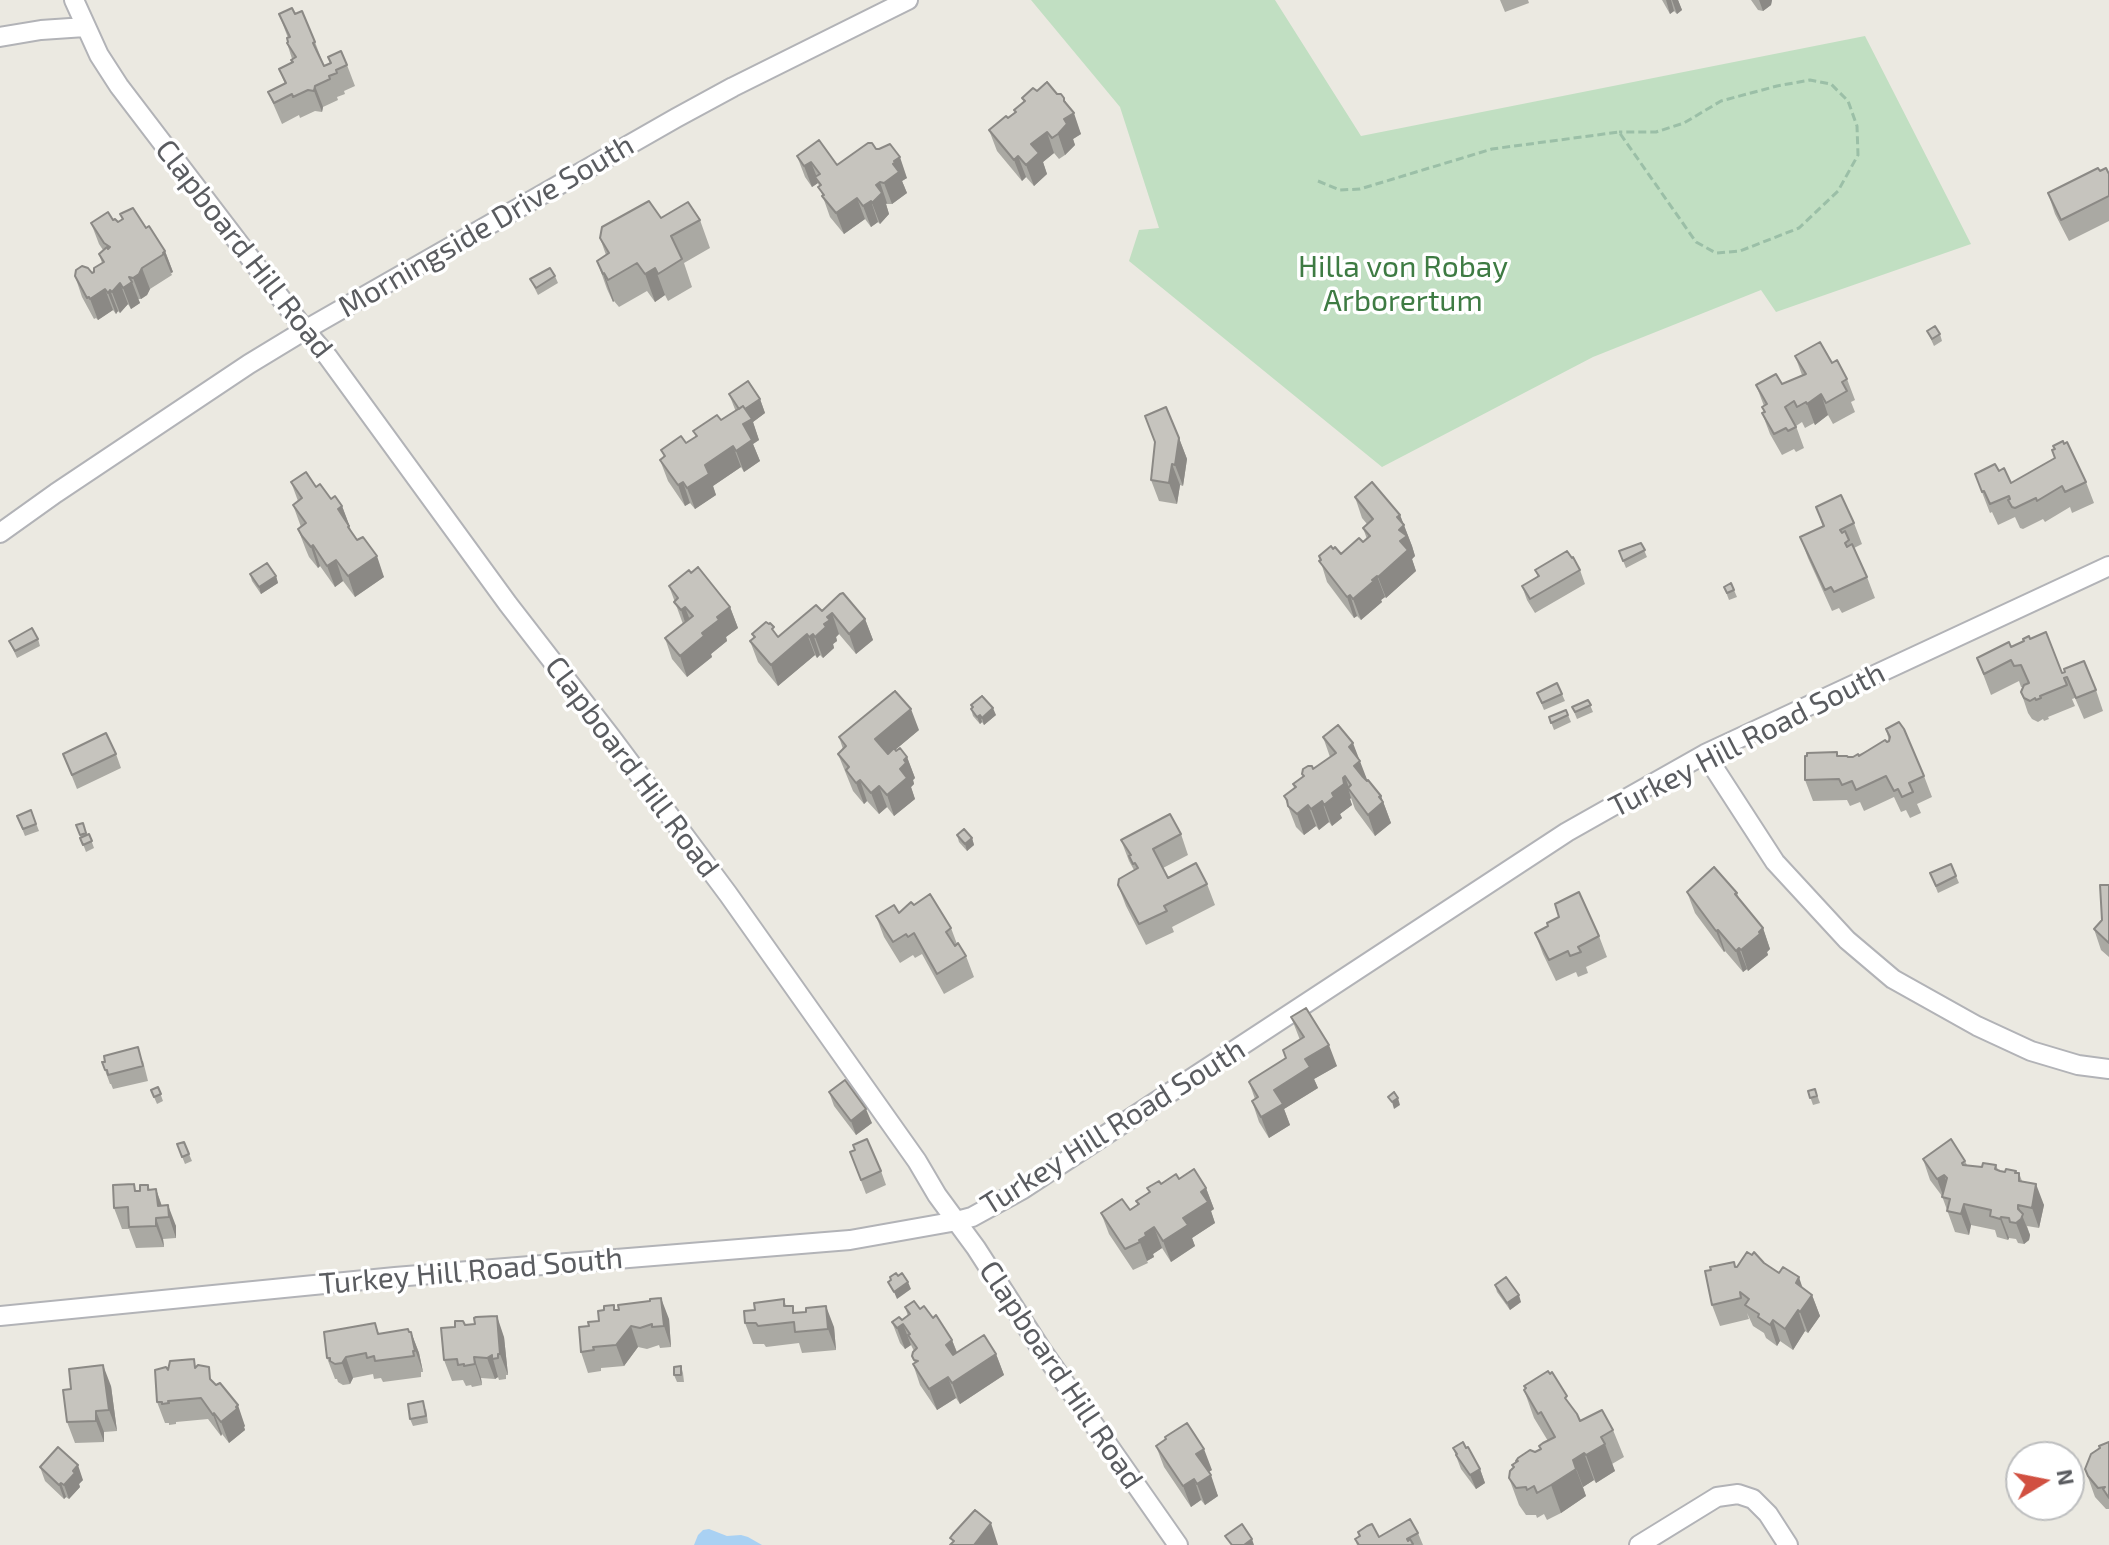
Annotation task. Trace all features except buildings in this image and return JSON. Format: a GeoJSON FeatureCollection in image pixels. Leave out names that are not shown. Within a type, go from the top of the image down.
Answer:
{"type":"FeatureCollection","features":[{"type":"Feature","properties":{"kind":"street","name":"Clapboard Hill Road"},"geometry":{"type":"LineString","coordinates":[[74,0],[99,55],[119,86],[336,368],[508,604],[719,882],[820,1022],[1178,1545]]}},
{"type":"Feature","properties":{"kind":"street","name":"Morningside Drive South"},"geometry":{"type":"LineString","coordinates":[[0,533],[200,397],[305,330],[687,112],[908,0]]}},
{"type":"Feature","properties":{"kind":"street"},"geometry":{"type":"LineString","coordinates":[[0,37],[85,27]]}},
{"type":"Feature","properties":{"kind":"street","name":"Turkey Hill Road South"},"geometry":{"type":"LineString","coordinates":[[0,1316],[395,1277],[850,1240],[957,1221],[980,1213],[1023,1189],[1542,847],[1705,754],[2109,566]]}},
{"type":"Feature","properties":{"kind":"street"},"geometry":{"type":"LineString","coordinates":[[1705,754],[1775,862],[1847,940],[1893,979],[1977,1026],[2031,1051],[2078,1065],[2109,1069]]}},
{"type":"Feature","properties":{"kind":"street"},"geometry":{"type":"LineString","coordinates":[[1639,1545],[1717,1497],[1738,1494],[1753,1499],[1768,1514],[1788,1545]]}},
{"type":"Feature","properties":{"kind":"path"},"geometry":{"type":"LineString","coordinates":[[1318,181],[1340,190],[1360,189],[1492,149],[1619,132],[1656,132],[1684,123],[1721,101],[1810,80],[1831,84],[1848,101],[1857,126],[1858,155],[1838,191],[1799,228],[1740,251],[1716,253],[1696,242],[1619,132]]}},
{"type":"Feature","properties":{"kind":"green space","name":"Hilla von Robay Arborertum"},"geometry":{"type":"Polygon","coordinates":[[[1031,0],[1275,0],[1361,136],[1865,36],[1971,244],[1776,312],[1761,290],[1593,357],[1382,467],[1129,261],[1139,230],[1159,228],[1120,107],[1031,0]]]}},
{"type":"Feature","properties":{"kind":"water"},"geometry":{"type":"Polygon","coordinates":[[[709,1529],[727,1536],[748,1537],[762,1545],[694,1545],[698,1535],[709,1529]]]}}]}
